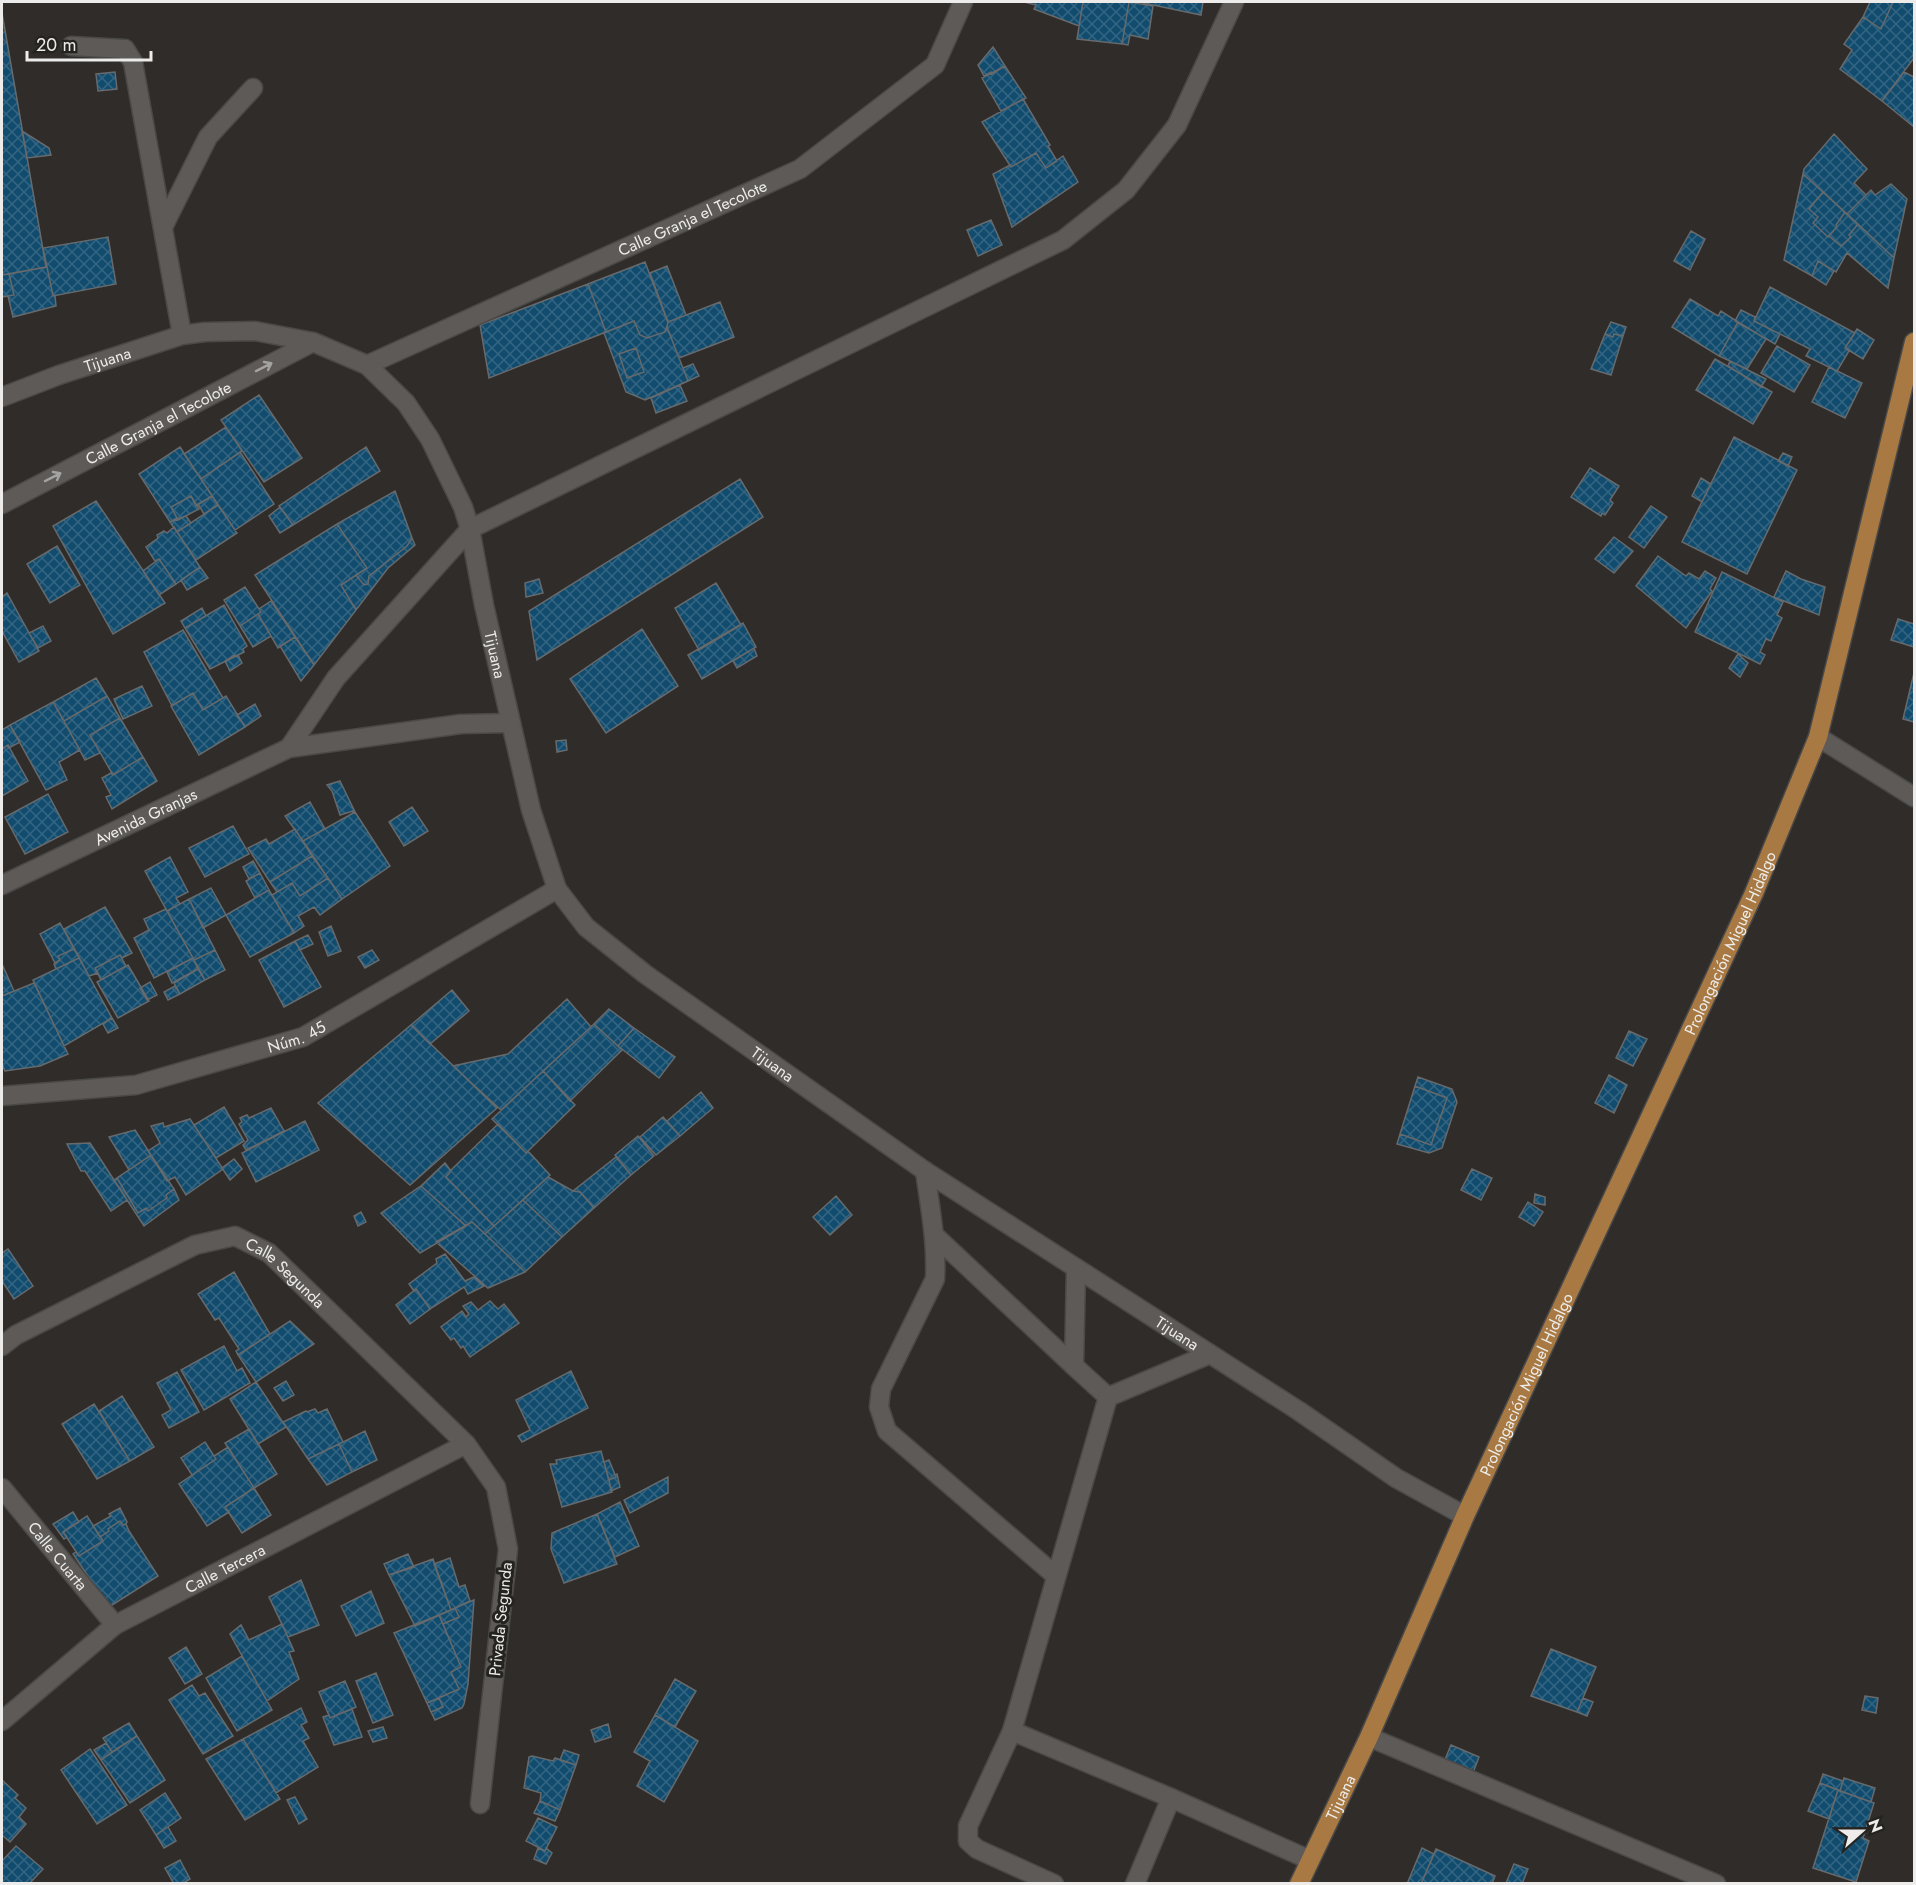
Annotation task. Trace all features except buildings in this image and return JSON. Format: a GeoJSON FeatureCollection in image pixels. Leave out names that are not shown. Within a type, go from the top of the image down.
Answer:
{"type":"FeatureCollection","features":[{"type":"Feature","properties":{"kind":"main road","name":"Prolongación Miguel Hidalgo"},"geometry":{"type":"LineString","coordinates":[[1465,1516],[1754,892],[1818,737],[1914,342]]}},
{"type":"Feature","properties":{"kind":"main road","name":"Tijuana"},"geometry":{"type":"LineString","coordinates":[[1299,1884],[1369,1737],[1465,1516]]}},
{"type":"Feature","properties":{"kind":"street","name":"Calle Granja el Tecolote"},"geometry":{"type":"LineString","coordinates":[[367,366],[800,169],[935,65],[963,2]]}},
{"type":"Feature","properties":{"kind":"street"},"geometry":{"type":"LineString","coordinates":[[289,748],[336,678],[470,528],[1063,240],[1126,190],[1177,125],[1234,2]]}},
{"type":"Feature","properties":{"kind":"street"},"geometry":{"type":"LineString","coordinates":[[71,46],[125,49],[133,62],[182,335]]}},
{"type":"Feature","properties":{"kind":"street"},"geometry":{"type":"LineString","coordinates":[[163,227],[208,136],[253,88]]}},
{"type":"Feature","properties":{"kind":"street","name":"Tijuana"},"geometry":{"type":"LineString","coordinates":[[2,398],[59,375],[182,335],[205,332],[255,331],[313,342],[367,366],[406,403],[430,439],[463,507],[470,528],[484,605],[531,810],[557,889],[586,927],[645,974],[925,1171],[1299,1411],[1396,1478],[1465,1516]]}},
{"type":"Feature","properties":{"kind":"street","name":"Calle Granja el Tecolote"},"geometry":{"type":"LineString","coordinates":[[2,504],[313,342]]}},
{"type":"Feature","properties":{"kind":"street","name":"Avenida Granjas"},"geometry":{"type":"LineString","coordinates":[[2,885],[289,748],[461,724],[511,723]]}},
{"type":"Feature","properties":{"kind":"street"},"geometry":{"type":"LineString","coordinates":[[1818,737],[1914,797]]}},
{"type":"Feature","properties":{"kind":"street","name":"Núm. 45"},"geometry":{"type":"LineString","coordinates":[[2,1096],[136,1085],[303,1037],[557,889]]}},
{"type":"Feature","properties":{"kind":"street"},"geometry":{"type":"LineString","coordinates":[[925,1171],[934,1235],[934,1280],[881,1389],[879,1407],[887,1431],[1056,1576]]}},
{"type":"Feature","properties":{"kind":"street"},"geometry":{"type":"LineString","coordinates":[[934,1235],[1108,1397]]}},
{"type":"Feature","properties":{"kind":"street","name":"Calle Segunda"},"geometry":{"type":"LineString","coordinates":[[2,1346],[16,1335],[195,1245],[235,1236],[269,1253],[466,1444]]}},
{"type":"Feature","properties":{"kind":"street"},"geometry":{"type":"LineString","coordinates":[[1074,1366],[1076,1268]]}},
{"type":"Feature","properties":{"kind":"street"},"geometry":{"type":"LineString","coordinates":[[1108,1397],[1210,1354]]}},
{"type":"Feature","properties":{"kind":"street"},"geometry":{"type":"LineString","coordinates":[[1054,1884],[977,1849],[968,1841],[968,1826],[1012,1731],[1108,1397]]}},
{"type":"Feature","properties":{"kind":"street","name":"Calle Tercera"},"geometry":{"type":"LineString","coordinates":[[2,1721],[115,1625],[466,1444]]}},
{"type":"Feature","properties":{"kind":"street","name":"Privada Segunda"},"geometry":{"type":"LineString","coordinates":[[466,1444],[496,1487],[508,1549],[480,1804]]}},
{"type":"Feature","properties":{"kind":"street","name":"Calle Cuarta"},"geometry":{"type":"LineString","coordinates":[[2,1488],[115,1625]]}},
{"type":"Feature","properties":{"kind":"street"},"geometry":{"type":"LineString","coordinates":[[1012,1731],[1310,1860]]}},
{"type":"Feature","properties":{"kind":"street"},"geometry":{"type":"LineString","coordinates":[[1369,1737],[1716,1884]]}},
{"type":"Feature","properties":{"kind":"street"},"geometry":{"type":"LineString","coordinates":[[1135,1884],[1171,1798]]}}]}
